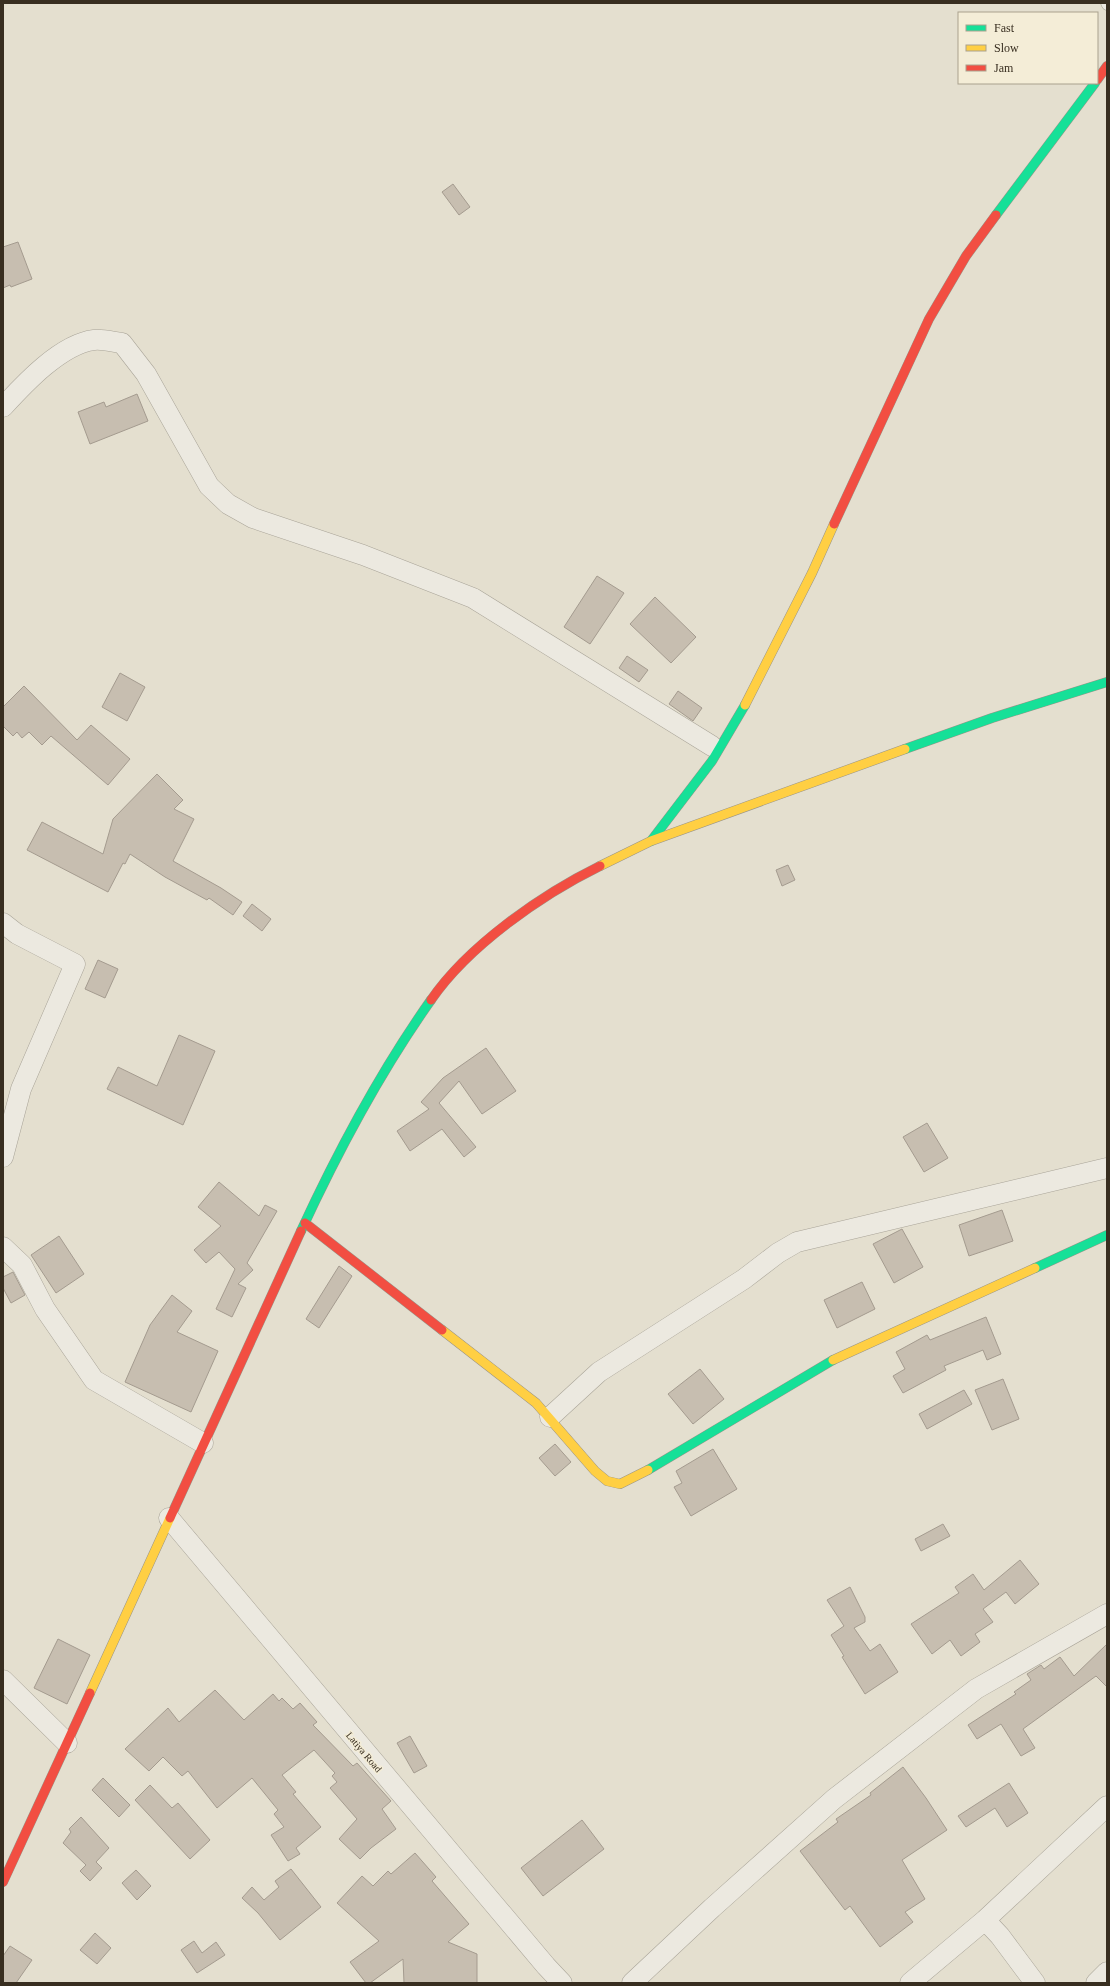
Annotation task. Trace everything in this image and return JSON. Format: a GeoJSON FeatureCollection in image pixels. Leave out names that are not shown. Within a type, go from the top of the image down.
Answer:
{"type":"FeatureCollection","features":[{"type":"Feature","properties":{"kind":"street"},"geometry":{"type":"LineString","coordinates":[[1098,79],[1107,66]]}},
{"type":"Feature","properties":{"kind":"street"},"geometry":{"type":"LineString","coordinates":[[651,841],[712,761],[739,717],[812,573],[929,319],[966,256],[1093,84]]}},
{"type":"Feature","properties":{"kind":"street"},"geometry":{"type":"LineString","coordinates":[[3,407],[26,381],[66,350],[94,340],[122,343],[146,374],[209,486],[228,504],[253,518],[363,555],[473,598],[712,746]]}},
{"type":"Feature","properties":{"kind":"street"},"geometry":{"type":"LineString","coordinates":[[3,1882],[305,1223],[352,1130],[399,1045],[439,988],[482,945],[526,909],[588,872],[651,841],[992,718],[1107,682]]}},
{"type":"Feature","properties":{"kind":"street"},"geometry":{"type":"LineString","coordinates":[[3,923],[17,934],[75,964],[21,1090],[3,1157]]}},
{"type":"Feature","properties":{"kind":"street"},"geometry":{"type":"LineString","coordinates":[[550,1417],[599,1372],[744,1279],[778,1253],[797,1242],[1107,1168]]}},
{"type":"Feature","properties":{"kind":"street"},"geometry":{"type":"LineString","coordinates":[[305,1223],[536,1403],[550,1417],[594,1471],[607,1481],[620,1484],[637,1476],[832,1361],[1107,1235]]}},
{"type":"Feature","properties":{"kind":"street"},"geometry":{"type":"LineString","coordinates":[[3,1247],[22,1265],[45,1309],[94,1380],[203,1443]]}},
{"type":"Feature","properties":{"kind":"street","name":"Latiya Road"},"geometry":{"type":"LineString","coordinates":[[169,1518],[395,1788],[562,1983]]}},
{"type":"Feature","properties":{"kind":"street"},"geometry":{"type":"LineString","coordinates":[[632,1983],[712,1908],[834,1800],[951,1708],[976,1689],[1107,1614]]}},
{"type":"Feature","properties":{"kind":"street"},"geometry":{"type":"LineString","coordinates":[[3,1680],[67,1743]]}},
{"type":"Feature","properties":{"kind":"street"},"geometry":{"type":"LineString","coordinates":[[910,1983],[985,1920],[1107,1806]]}},
{"type":"Feature","properties":{"kind":"street"},"geometry":{"type":"LineString","coordinates":[[985,1920],[1000,1936],[1035,1983]]}},
{"type":"Feature","properties":{"kind":"street"},"geometry":{"type":"LineString","coordinates":[[1096,1983],[1107,1972]]}},
{"type":"Feature","properties":{"kind":"building"},"geometry":{"type":"Polygon","coordinates":[[[453,184],[470,207],[459,215],[442,192],[453,184]]]}},
{"type":"Feature","properties":{"kind":"building"},"geometry":{"type":"Polygon","coordinates":[[[18,242],[32,279],[11,287],[10,285],[3,288],[3,247],[18,242]]]}},
{"type":"Feature","properties":{"kind":"building"},"geometry":{"type":"Polygon","coordinates":[[[137,394],[148,421],[90,444],[78,412],[104,402],[106,407],[137,394]]]}},
{"type":"Feature","properties":{"kind":"building"},"geometry":{"type":"Polygon","coordinates":[[[597,576],[624,593],[590,644],[564,627],[597,576]]]}},
{"type":"Feature","properties":{"kind":"building"},"geometry":{"type":"Polygon","coordinates":[[[655,597],[696,637],[671,663],[630,624],[655,597]]]}},
{"type":"Feature","properties":{"kind":"building"},"geometry":{"type":"Polygon","coordinates":[[[627,656],[648,670],[639,682],[619,668],[627,656]]]}},
{"type":"Feature","properties":{"kind":"building"},"geometry":{"type":"Polygon","coordinates":[[[120,673],[145,687],[127,721],[102,707],[120,673]]]}},
{"type":"Feature","properties":{"kind":"building"},"geometry":{"type":"Polygon","coordinates":[[[24,686],[77,740],[91,725],[130,759],[108,785],[51,736],[42,745],[29,732],[22,738],[17,732],[13,736],[3,726],[3,707],[24,686]]]}},
{"type":"Feature","properties":{"kind":"building"},"geometry":{"type":"Polygon","coordinates":[[[678,691],[702,708],[693,721],[669,704],[678,691]]]}},
{"type":"Feature","properties":{"kind":"building"},"geometry":{"type":"Polygon","coordinates":[[[157,774],[183,800],[174,809],[194,819],[173,861],[221,888],[242,902],[233,915],[209,898],[207,900],[165,877],[130,854],[125,864],[123,863],[108,892],[27,850],[42,822],[103,854],[113,819],[157,774]]]}},
{"type":"Feature","properties":{"kind":"building"},"geometry":{"type":"Polygon","coordinates":[[[788,865],[795,880],[782,886],[776,870],[788,865]]]}},
{"type":"Feature","properties":{"kind":"building"},"geometry":{"type":"Polygon","coordinates":[[[252,904],[271,919],[262,931],[243,916],[252,904]]]}},
{"type":"Feature","properties":{"kind":"building"},"geometry":{"type":"Polygon","coordinates":[[[98,960],[118,969],[105,998],[85,989],[98,960]]]}},
{"type":"Feature","properties":{"kind":"building"},"geometry":{"type":"Polygon","coordinates":[[[179,1035],[215,1051],[183,1125],[107,1089],[118,1067],[157,1086],[179,1035]]]}},
{"type":"Feature","properties":{"kind":"building"},"geometry":{"type":"Polygon","coordinates":[[[486,1048],[516,1091],[482,1114],[459,1081],[439,1103],[476,1147],[464,1157],[442,1129],[410,1151],[397,1131],[429,1109],[421,1102],[443,1078],[486,1048]]]}},
{"type":"Feature","properties":{"kind":"building"},"geometry":{"type":"Polygon","coordinates":[[[927,1123],[948,1158],[924,1172],[903,1137],[927,1123]]]}},
{"type":"Feature","properties":{"kind":"building"},"geometry":{"type":"Polygon","coordinates":[[[219,1182],[259,1216],[265,1205],[277,1211],[247,1263],[253,1270],[238,1284],[246,1288],[232,1317],[216,1309],[235,1269],[219,1252],[206,1263],[194,1250],[221,1226],[198,1207],[219,1182]]]}},
{"type":"Feature","properties":{"kind":"building"},"geometry":{"type":"Polygon","coordinates":[[[1002,1210],[1013,1241],[969,1256],[959,1225],[1002,1210]]]}},
{"type":"Feature","properties":{"kind":"building"},"geometry":{"type":"Polygon","coordinates":[[[902,1229],[923,1267],[894,1283],[873,1244],[902,1229]]]}},
{"type":"Feature","properties":{"kind":"building"},"geometry":{"type":"Polygon","coordinates":[[[59,1236],[84,1274],[56,1293],[31,1255],[59,1236]]]}},
{"type":"Feature","properties":{"kind":"building"},"geometry":{"type":"Polygon","coordinates":[[[339,1266],[352,1276],[319,1328],[306,1319],[339,1266]]]}},
{"type":"Feature","properties":{"kind":"building"},"geometry":{"type":"Polygon","coordinates":[[[13,1272],[25,1295],[11,1303],[3,1288],[3,1277],[13,1272]]]}},
{"type":"Feature","properties":{"kind":"building"},"geometry":{"type":"Polygon","coordinates":[[[862,1282],[875,1309],[837,1328],[824,1300],[862,1282]]]}},
{"type":"Feature","properties":{"kind":"building"},"geometry":{"type":"Polygon","coordinates":[[[172,1295],[192,1311],[177,1332],[218,1351],[191,1412],[125,1382],[150,1325],[172,1295]]]}},
{"type":"Feature","properties":{"kind":"building"},"geometry":{"type":"Polygon","coordinates":[[[986,1317],[1001,1354],[987,1360],[983,1350],[944,1366],[946,1370],[903,1393],[893,1376],[905,1369],[896,1352],[927,1335],[930,1340],[986,1317]]]}},
{"type":"Feature","properties":{"kind":"building"},"geometry":{"type":"Polygon","coordinates":[[[700,1369],[724,1399],[693,1424],[668,1394],[700,1369]]]}},
{"type":"Feature","properties":{"kind":"building"},"geometry":{"type":"Polygon","coordinates":[[[1003,1379],[1019,1419],[992,1430],[975,1390],[1003,1379]]]}},
{"type":"Feature","properties":{"kind":"building"},"geometry":{"type":"Polygon","coordinates":[[[964,1390],[972,1404],[927,1429],[919,1414],[964,1390]]]}},
{"type":"Feature","properties":{"kind":"building"},"geometry":{"type":"Polygon","coordinates":[[[555,1444],[571,1462],[555,1476],[539,1458],[555,1444]]]}},
{"type":"Feature","properties":{"kind":"building"},"geometry":{"type":"Polygon","coordinates":[[[713,1449],[737,1489],[691,1516],[674,1487],[682,1483],[676,1471],[713,1449]]]}},
{"type":"Feature","properties":{"kind":"building"},"geometry":{"type":"Polygon","coordinates":[[[943,1524],[950,1536],[921,1551],[915,1539],[943,1524]]]}},
{"type":"Feature","properties":{"kind":"building"},"geometry":{"type":"Polygon","coordinates":[[[1020,1560],[1039,1584],[1015,1604],[1006,1592],[983,1609],[993,1622],[975,1634],[980,1642],[961,1656],[950,1640],[932,1654],[911,1624],[959,1593],[955,1587],[973,1574],[984,1590],[1020,1560]]]}},
{"type":"Feature","properties":{"kind":"building"},"geometry":{"type":"Polygon","coordinates":[[[850,1587],[865,1617],[865,1622],[854,1628],[870,1651],[880,1644],[898,1672],[865,1694],[842,1657],[844,1656],[831,1635],[844,1626],[827,1600],[850,1587]]]}},
{"type":"Feature","properties":{"kind":"building"},"geometry":{"type":"Polygon","coordinates":[[[58,1639],[90,1655],[67,1704],[34,1688],[58,1639]]]}},
{"type":"Feature","properties":{"kind":"building"},"geometry":{"type":"Polygon","coordinates":[[[1107,1644],[1107,1687],[1096,1676],[1023,1729],[1035,1748],[1021,1756],[1001,1724],[977,1739],[968,1725],[1016,1694],[1014,1692],[1031,1680],[1027,1674],[1041,1665],[1044,1669],[1060,1657],[1074,1676],[1107,1644]]]}},
{"type":"Feature","properties":{"kind":"building"},"geometry":{"type":"Polygon","coordinates":[[[215,1690],[244,1720],[273,1694],[279,1701],[282,1698],[293,1709],[300,1703],[317,1722],[313,1725],[353,1766],[357,1763],[391,1801],[382,1809],[396,1829],[371,1848],[360,1859],[339,1839],[357,1819],[330,1788],[337,1782],[332,1776],[335,1773],[314,1750],[282,1775],[296,1792],[293,1794],[321,1827],[296,1848],[300,1854],[288,1861],[271,1835],[284,1827],[274,1814],[278,1810],[252,1778],[217,1808],[188,1771],[182,1776],[163,1757],[149,1771],[125,1749],[168,1708],[179,1722],[215,1690]]]}},
{"type":"Feature","properties":{"kind":"building"},"geometry":{"type":"Polygon","coordinates":[[[410,1736],[427,1766],[414,1773],[397,1743],[410,1736]]]}},
{"type":"Feature","properties":{"kind":"building"},"geometry":{"type":"Polygon","coordinates":[[[903,1767],[947,1830],[902,1860],[925,1899],[905,1912],[913,1922],[880,1947],[850,1906],[845,1910],[800,1851],[838,1822],[836,1819],[871,1795],[870,1793],[903,1767]]]}},
{"type":"Feature","properties":{"kind":"building"},"geometry":{"type":"Polygon","coordinates":[[[103,1778],[130,1805],[119,1817],[92,1790],[103,1778]]]}},
{"type":"Feature","properties":{"kind":"building"},"geometry":{"type":"Polygon","coordinates":[[[1009,1783],[1028,1813],[1007,1827],[995,1808],[966,1827],[958,1816],[1009,1783]]]}},
{"type":"Feature","properties":{"kind":"building"},"geometry":{"type":"Polygon","coordinates":[[[150,1785],[172,1808],[178,1803],[210,1840],[190,1859],[135,1800],[150,1785]]]}},
{"type":"Feature","properties":{"kind":"building"},"geometry":{"type":"Polygon","coordinates":[[[81,1817],[109,1848],[96,1862],[102,1868],[90,1881],[80,1871],[86,1865],[63,1843],[71,1832],[69,1829],[81,1817]]]}},
{"type":"Feature","properties":{"kind":"building"},"geometry":{"type":"Polygon","coordinates":[[[582,1820],[604,1849],[543,1896],[521,1868],[582,1820]]]}},
{"type":"Feature","properties":{"kind":"building"},"geometry":{"type":"Polygon","coordinates":[[[415,1853],[436,1877],[432,1881],[469,1924],[448,1942],[477,1954],[477,1983],[404,1983],[403,1959],[370,1983],[366,1983],[350,1962],[379,1941],[337,1903],[362,1876],[373,1886],[388,1871],[391,1874],[415,1853]]]}},
{"type":"Feature","properties":{"kind":"building"},"geometry":{"type":"Polygon","coordinates":[[[291,1869],[321,1907],[280,1940],[258,1913],[242,1898],[252,1887],[264,1900],[279,1887],[275,1881],[291,1869]]]}},
{"type":"Feature","properties":{"kind":"building"},"geometry":{"type":"Polygon","coordinates":[[[136,1870],[151,1886],[137,1900],[122,1883],[136,1870]]]}},
{"type":"Feature","properties":{"kind":"building"},"geometry":{"type":"Polygon","coordinates":[[[95,1933],[111,1948],[97,1964],[80,1950],[95,1933]]]}},
{"type":"Feature","properties":{"kind":"building"},"geometry":{"type":"Polygon","coordinates":[[[194,1941],[202,1953],[216,1942],[225,1955],[197,1973],[181,1950],[194,1941]]]}},
{"type":"Feature","properties":{"kind":"building"},"geometry":{"type":"Polygon","coordinates":[[[10,1946],[32,1960],[16,1983],[3,1983],[3,1956],[10,1946]]]}},
{"type":"Feature","properties":{"kind":"traffic: fast"},"geometry":{"type":"LineString","coordinates":[[996,215],[1094,84]]}},
{"type":"Feature","properties":{"kind":"traffic: fast"},"geometry":{"type":"LineString","coordinates":[[905,749],[992,718],[1107,682]]}},
{"type":"Feature","properties":{"kind":"traffic: fast"},"geometry":{"type":"LineString","coordinates":[[651,841],[712,761],[745,705]]}},
{"type":"Feature","properties":{"kind":"traffic: fast"},"geometry":{"type":"LineString","coordinates":[[301,1231],[361,1112],[394,1055],[431,1000]]}},
{"type":"Feature","properties":{"kind":"traffic: fast"},"geometry":{"type":"LineString","coordinates":[[1035,1268],[1107,1235]]}},
{"type":"Feature","properties":{"kind":"traffic: fast"},"geometry":{"type":"LineString","coordinates":[[648,1470],[833,1360]]}},
{"type":"Feature","properties":{"kind":"traffic: slow"},"geometry":{"type":"LineString","coordinates":[[745,705],[812,573],[834,524]]}},
{"type":"Feature","properties":{"kind":"traffic: slow"},"geometry":{"type":"LineString","coordinates":[[600,866],[651,841],[905,749]]}},
{"type":"Feature","properties":{"kind":"traffic: slow"},"geometry":{"type":"LineString","coordinates":[[833,1360],[1035,1268]]}},
{"type":"Feature","properties":{"kind":"traffic: slow"},"geometry":{"type":"LineString","coordinates":[[442,1330],[536,1403],[595,1471],[607,1481],[620,1484],[648,1470]]}},
{"type":"Feature","properties":{"kind":"traffic: slow"},"geometry":{"type":"LineString","coordinates":[[90,1693],[170,1518]]}},
{"type":"Feature","properties":{"kind":"traffic: jam"},"geometry":{"type":"LineString","coordinates":[[1098,79],[1107,66]]}},
{"type":"Feature","properties":{"kind":"traffic: jam"},"geometry":{"type":"LineString","coordinates":[[834,524],[929,319],[966,256],[996,215]]}},
{"type":"Feature","properties":{"kind":"traffic: jam"},"geometry":{"type":"LineString","coordinates":[[431,1000],[446,980],[465,960],[507,924],[554,892],[600,866]]}},
{"type":"Feature","properties":{"kind":"traffic: jam"},"geometry":{"type":"LineString","coordinates":[[305,1223],[442,1330]]}},
{"type":"Feature","properties":{"kind":"traffic: jam"},"geometry":{"type":"LineString","coordinates":[[170,1518],[301,1231]]}},
{"type":"Feature","properties":{"kind":"traffic: jam"},"geometry":{"type":"LineString","coordinates":[[3,1882],[90,1693]]}}]}
